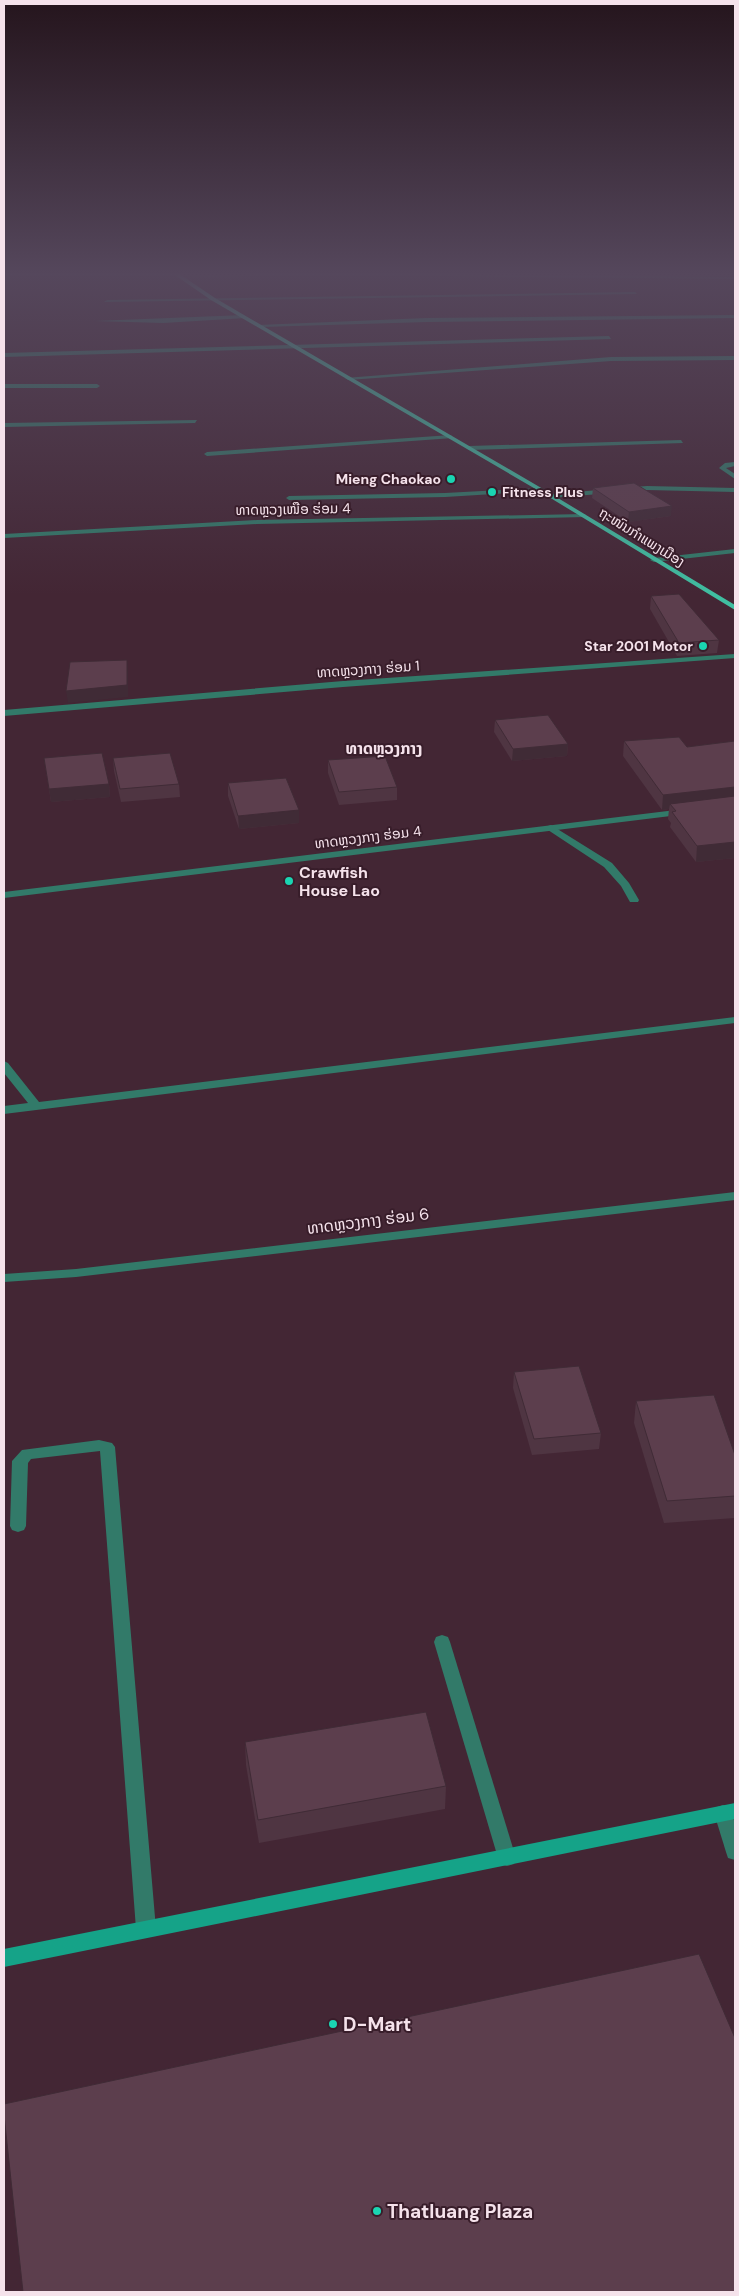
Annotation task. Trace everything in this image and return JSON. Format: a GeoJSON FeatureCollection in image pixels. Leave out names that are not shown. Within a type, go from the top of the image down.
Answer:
{"type":"FeatureCollection","features":[{"type":"Feature","properties":{"kind":"main road","name":"ຖະໜົນກຳແພງເມືອງ"},"geometry":{"type":"LineString","coordinates":[[352,380],[542,490],[735,608]]}},
{"type":"Feature","properties":{"kind":"main road"},"geometry":{"type":"LineString","coordinates":[[4,1958],[729,1812]]}},
{"type":"Feature","properties":{"kind":"street"},"geometry":{"type":"LineString","coordinates":[[4,386],[97,386]]}},
{"type":"Feature","properties":{"kind":"street"},"geometry":{"type":"LineString","coordinates":[[4,425],[195,421]]}},
{"type":"Feature","properties":{"kind":"street"},"geometry":{"type":"LineString","coordinates":[[207,454],[451,438]]}},
{"type":"Feature","properties":{"kind":"street"},"geometry":{"type":"LineString","coordinates":[[469,448],[681,442]]}},
{"type":"Feature","properties":{"kind":"street"},"geometry":{"type":"LineString","coordinates":[[735,464],[727,464],[722,468],[735,477]]}},
{"type":"Feature","properties":{"kind":"street"},"geometry":{"type":"LineString","coordinates":[[551,496],[647,488],[735,490]]}},
{"type":"Feature","properties":{"kind":"street"},"geometry":{"type":"LineString","coordinates":[[289,498],[472,495],[542,490]]}},
{"type":"Feature","properties":{"kind":"street","name":"ທາດຫຼວງເໜືອ ຮ່ອມ 4"},"geometry":{"type":"LineString","coordinates":[[4,536],[257,522],[584,516]]}},
{"type":"Feature","properties":{"kind":"street"},"geometry":{"type":"LineString","coordinates":[[654,560],[735,551]]}},
{"type":"Feature","properties":{"kind":"street","name":"ທາດຫຼວງກາງ ຮ່ອມ 1"},"geometry":{"type":"LineString","coordinates":[[4,713],[344,684],[735,656]]}},
{"type":"Feature","properties":{"kind":"street","name":"ທາດຫຼວງກາງ ຮ່ອມ 4"},"geometry":{"type":"LineString","coordinates":[[4,894],[698,811]]}},
{"type":"Feature","properties":{"kind":"street"},"geometry":{"type":"LineString","coordinates":[[551,828],[572,844],[602,858],[625,882],[634,900]]}},
{"type":"Feature","properties":{"kind":"street"},"geometry":{"type":"LineString","coordinates":[[4,1110],[735,1020]]}},
{"type":"Feature","properties":{"kind":"street"},"geometry":{"type":"LineString","coordinates":[[4,1065],[36,1106]]}},
{"type":"Feature","properties":{"kind":"street","name":"ທາດຫຼວງກາງ ຮ່ອມ 6"},"geometry":{"type":"LineString","coordinates":[[4,1278],[76,1273],[735,1196]]}},
{"type":"Feature","properties":{"kind":"street"},"geometry":{"type":"LineString","coordinates":[[18,1526],[20,1461],[27,1454],[99,1445],[107,1447],[146,1929]]}},
{"type":"Feature","properties":{"kind":"street"},"geometry":{"type":"LineString","coordinates":[[442,1642],[507,1858]]}},
{"type":"Feature","properties":{"kind":"street"},"geometry":{"type":"LineString","coordinates":[[729,1812],[735,1852]]}},
{"type":"Feature","properties":{"kind":"building"},"geometry":{"type":"Polygon","coordinates":[[[634,483],[672,506],[629,512],[593,488],[634,483]]]}},
{"type":"Feature","properties":{"kind":"building"},"geometry":{"type":"Polygon","coordinates":[[[679,594],[719,640],[679,643],[651,596],[679,594]]]}},
{"type":"Feature","properties":{"kind":"building"},"geometry":{"type":"Polygon","coordinates":[[[127,660],[127,685],[66,691],[70,662],[127,660]]]}},
{"type":"Feature","properties":{"kind":"building"},"geometry":{"type":"Polygon","coordinates":[[[548,715],[568,744],[513,749],[495,720],[548,715]]]}},
{"type":"Feature","properties":{"kind":"building"},"geometry":{"type":"Polygon","coordinates":[[[679,737],[687,747],[735,741],[735,787],[663,795],[624,741],[679,737]]]}},
{"type":"Feature","properties":{"kind":"building"},"geometry":{"type":"Polygon","coordinates":[[[102,753],[109,784],[49,789],[44,758],[102,753]]]}},
{"type":"Feature","properties":{"kind":"building"},"geometry":{"type":"Polygon","coordinates":[[[170,753],[179,784],[120,789],[113,758],[170,753]]]}},
{"type":"Feature","properties":{"kind":"building"},"geometry":{"type":"Polygon","coordinates":[[[385,756],[397,787],[339,792],[328,760],[385,756]]]}},
{"type":"Feature","properties":{"kind":"building"},"geometry":{"type":"Polygon","coordinates":[[[286,778],[299,810],[238,816],[228,783],[286,778]]]}},
{"type":"Feature","properties":{"kind":"building"},"geometry":{"type":"Polygon","coordinates":[[[735,796],[735,842],[697,846],[672,812],[676,811],[670,804],[735,796]]]}},
{"type":"Feature","properties":{"kind":"building"},"geometry":{"type":"Polygon","coordinates":[[[579,1366],[601,1433],[534,1439],[514,1372],[579,1366]]]}},
{"type":"Feature","properties":{"kind":"building"},"geometry":{"type":"Polygon","coordinates":[[[714,1395],[735,1455],[735,1496],[667,1501],[636,1401],[714,1395]]]}},
{"type":"Feature","properties":{"kind":"building"},"geometry":{"type":"Polygon","coordinates":[[[426,1712],[446,1786],[258,1820],[245,1742],[426,1712]]]}},
{"type":"Feature","properties":{"kind":"building","name":"Thatluang Plaza"},"geometry":{"type":"Polygon","coordinates":[[[699,1954],[735,2038],[735,2292],[23,2292],[4,2104],[699,1954]]]}},
{"type":"Feature","properties":{"kind":"place","name":"Mieng Chaokao"},"geometry":{"type":"Point","coordinates":[451,479]}},
{"type":"Feature","properties":{"kind":"place","name":"Fitness Plus"},"geometry":{"type":"Point","coordinates":[492,492]}},
{"type":"Feature","properties":{"kind":"place","name":"Star 2001 Motor"},"geometry":{"type":"Point","coordinates":[703,646]}},
{"type":"Feature","properties":{"kind":"place","name":"Crawfish House Lao"},"geometry":{"type":"Point","coordinates":[289,881]}},
{"type":"Feature","properties":{"kind":"place","name":"D-Mart"},"geometry":{"type":"Point","coordinates":[333,2024]}},
{"type":"Feature","properties":{"kind":"place","name":"Thatluang Plaza"},"geometry":{"type":"Point","coordinates":[377,2211]}},
{"type":"Feature","properties":{"kind":"district","name":"ທາດຫຼວງກາງ"},"geometry":{"type":"Point","coordinates":[384,748]}}]}
